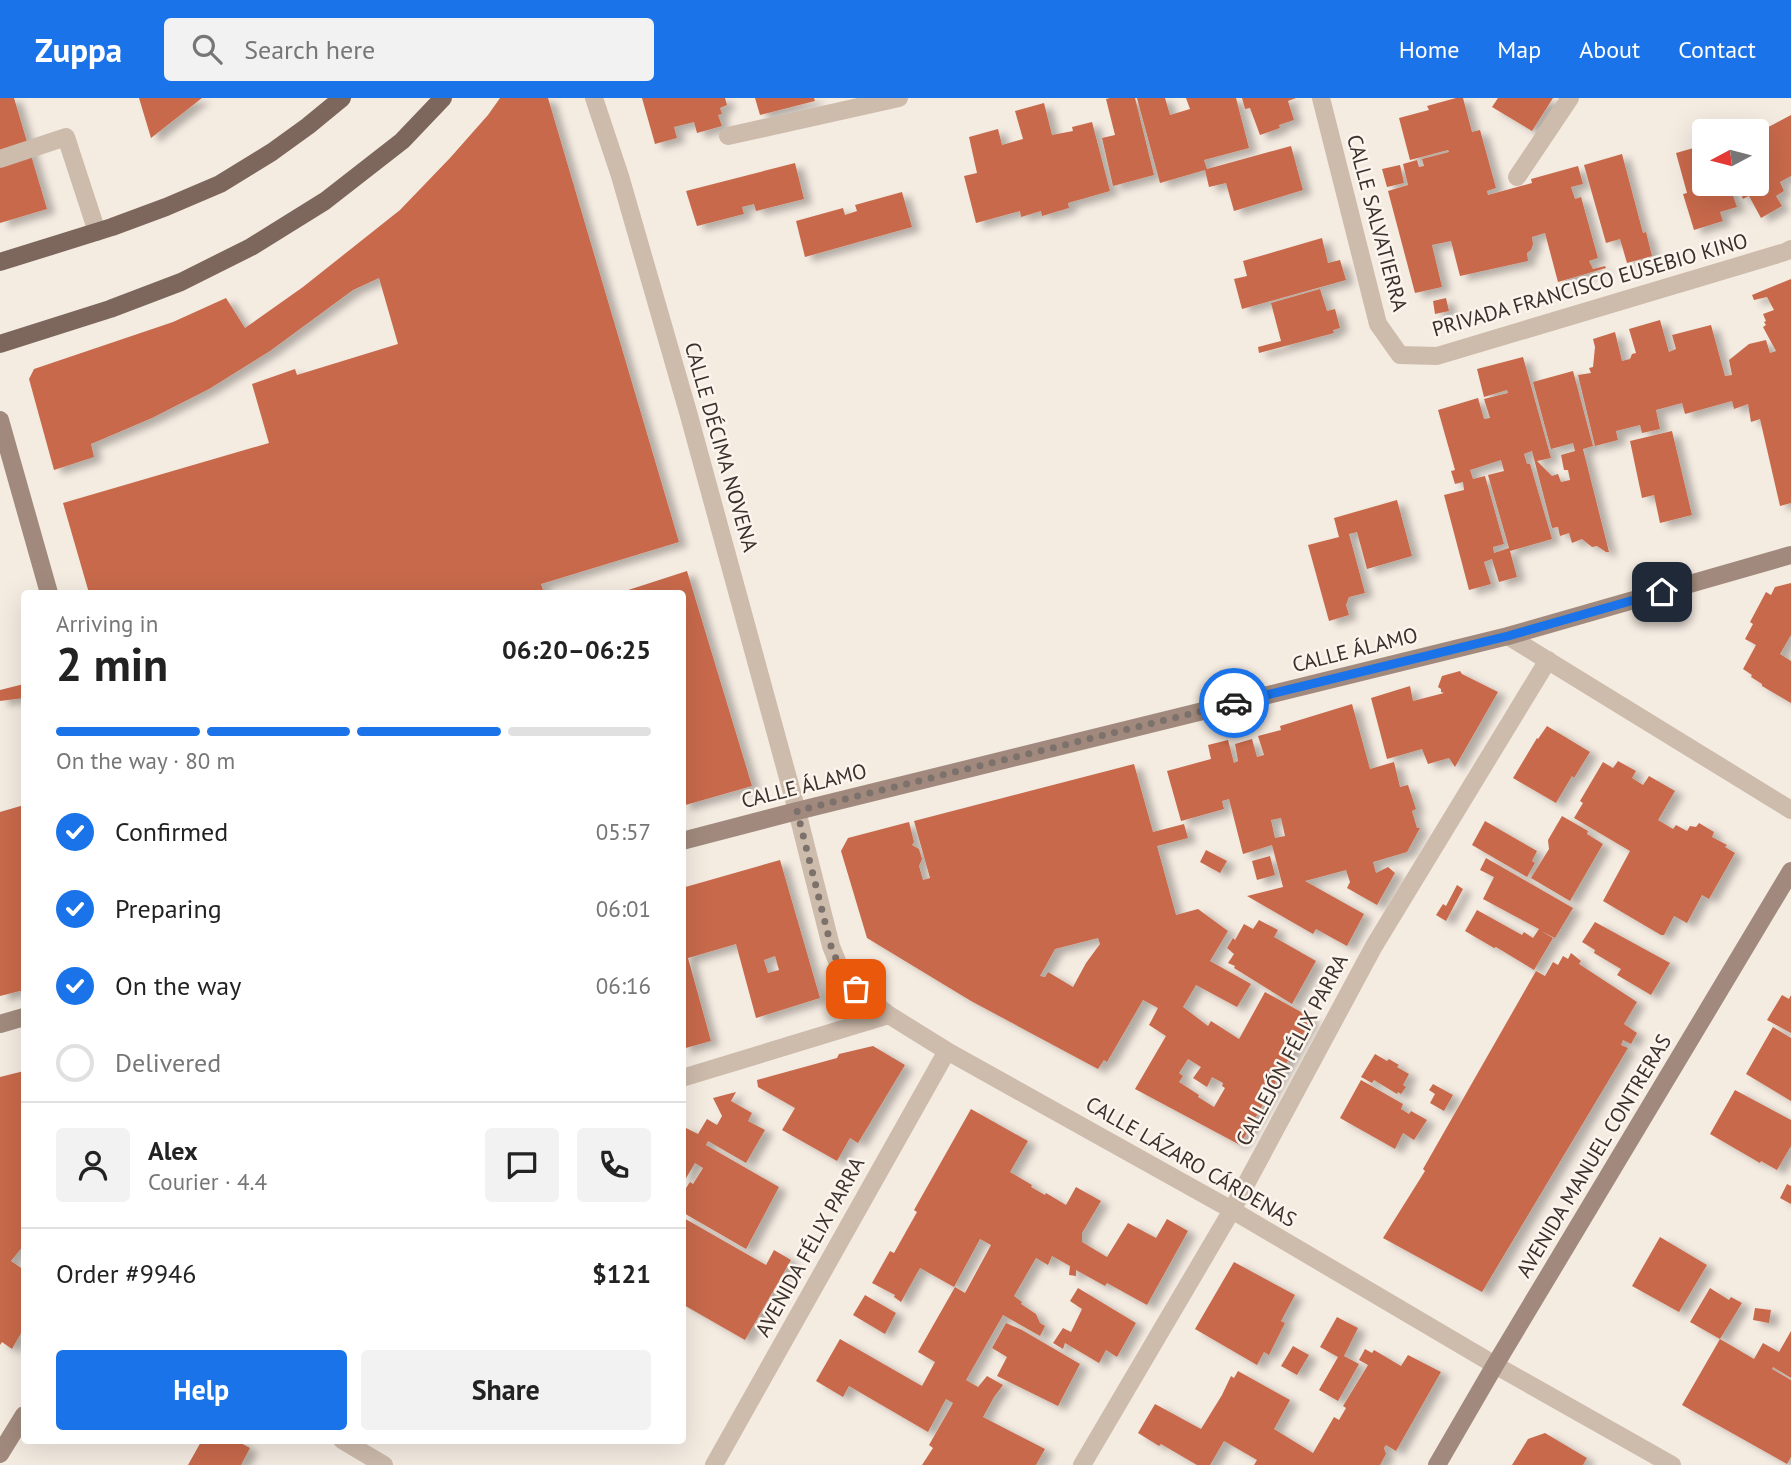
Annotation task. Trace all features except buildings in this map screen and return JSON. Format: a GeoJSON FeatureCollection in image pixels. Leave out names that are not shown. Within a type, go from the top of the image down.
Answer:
{"type":"FeatureCollection","features":[{"type":"Feature","properties":{"kind":"main road"},"geometry":{"type":"LineString","coordinates":[[0,262],[97,232],[220,184],[308,127],[342,98]]}},
{"type":"Feature","properties":{"kind":"main road"},"geometry":{"type":"LineString","coordinates":[[0,344],[110,309],[169,286],[251,247],[325,201],[402,141],[443,98]]}},
{"type":"Feature","properties":{"kind":"street","name":"CALLE DÉCIMA NOVENA"},"geometry":{"type":"LineString","coordinates":[[594,98],[620,176],[688,412],[797,811]]}},
{"type":"Feature","properties":{"kind":"street"},"geometry":{"type":"LineString","coordinates":[[728,136],[899,98]]}},
{"type":"Feature","properties":{"kind":"street","name":"CALLE SALVATIERRA"},"geometry":{"type":"LineString","coordinates":[[1321,98],[1378,324],[1400,355]]}},
{"type":"Feature","properties":{"kind":"street"},"geometry":{"type":"LineString","coordinates":[[1517,177],[1570,98]]}},
{"type":"Feature","properties":{"kind":"street"},"geometry":{"type":"LineString","coordinates":[[0,159],[66,137],[97,232]]}},
{"type":"Feature","properties":{"kind":"street","name":"PRIVADA FRANCISCO EUSEBIO KINO"},"geometry":{"type":"LineString","coordinates":[[1400,355],[1437,356],[1791,249]]}},
{"type":"Feature","properties":{"kind":"street"},"geometry":{"type":"LineString","coordinates":[[0,420],[47,590]]}},
{"type":"Feature","properties":{"kind":"street","name":"CALLE ÁLAMO"},"geometry":{"type":"LineString","coordinates":[[686,840],[1508,636],[1791,555]]}},
{"type":"Feature","properties":{"kind":"street"},"geometry":{"type":"LineString","coordinates":[[1508,636],[1791,810]]}},
{"type":"Feature","properties":{"kind":"street","name":"CALLEJÓN FÉLIX PARRA"},"geometry":{"type":"LineString","coordinates":[[1082,1465],[1232,1210],[1374,946],[1548,660]]}},
{"type":"Feature","properties":{"kind":"street","name":"CALLE LÁZARO CÁRDENAS"},"geometry":{"type":"LineString","coordinates":[[797,811],[831,946],[841,971],[856,989],[889,1015],[947,1051],[1232,1210],[1495,1365],[1672,1465]]}},
{"type":"Feature","properties":{"kind":"street","name":"AVENIDA MANUEL CONTRERAS"},"geometry":{"type":"LineString","coordinates":[[1437,1465],[1791,871]]}},
{"type":"Feature","properties":{"kind":"street"},"geometry":{"type":"LineString","coordinates":[[686,1077],[889,1015]]}},
{"type":"Feature","properties":{"kind":"street"},"geometry":{"type":"LineString","coordinates":[[0,1024],[21,1018]]}},
{"type":"Feature","properties":{"kind":"street","name":"AVENIDA FÉLIX PARRA"},"geometry":{"type":"LineString","coordinates":[[714,1465],[947,1051]]}},
{"type":"Feature","properties":{"kind":"street"},"geometry":{"type":"LineString","coordinates":[[0,1454],[21,1420]]}},
{"type":"Feature","properties":{"kind":"street"},"geometry":{"type":"LineString","coordinates":[[357,1452],[384,1465]]}},
{"type":"Feature","properties":{"kind":"way so far"},"geometry":{"type":"LineString","coordinates":[[856,989],[841,971],[831,946],[797,811],[1234,703]]}},
{"type":"Feature","properties":{"kind":"route"},"geometry":{"type":"LineString","coordinates":[[1234,703],[1508,636],[1662,592]]}}]}
